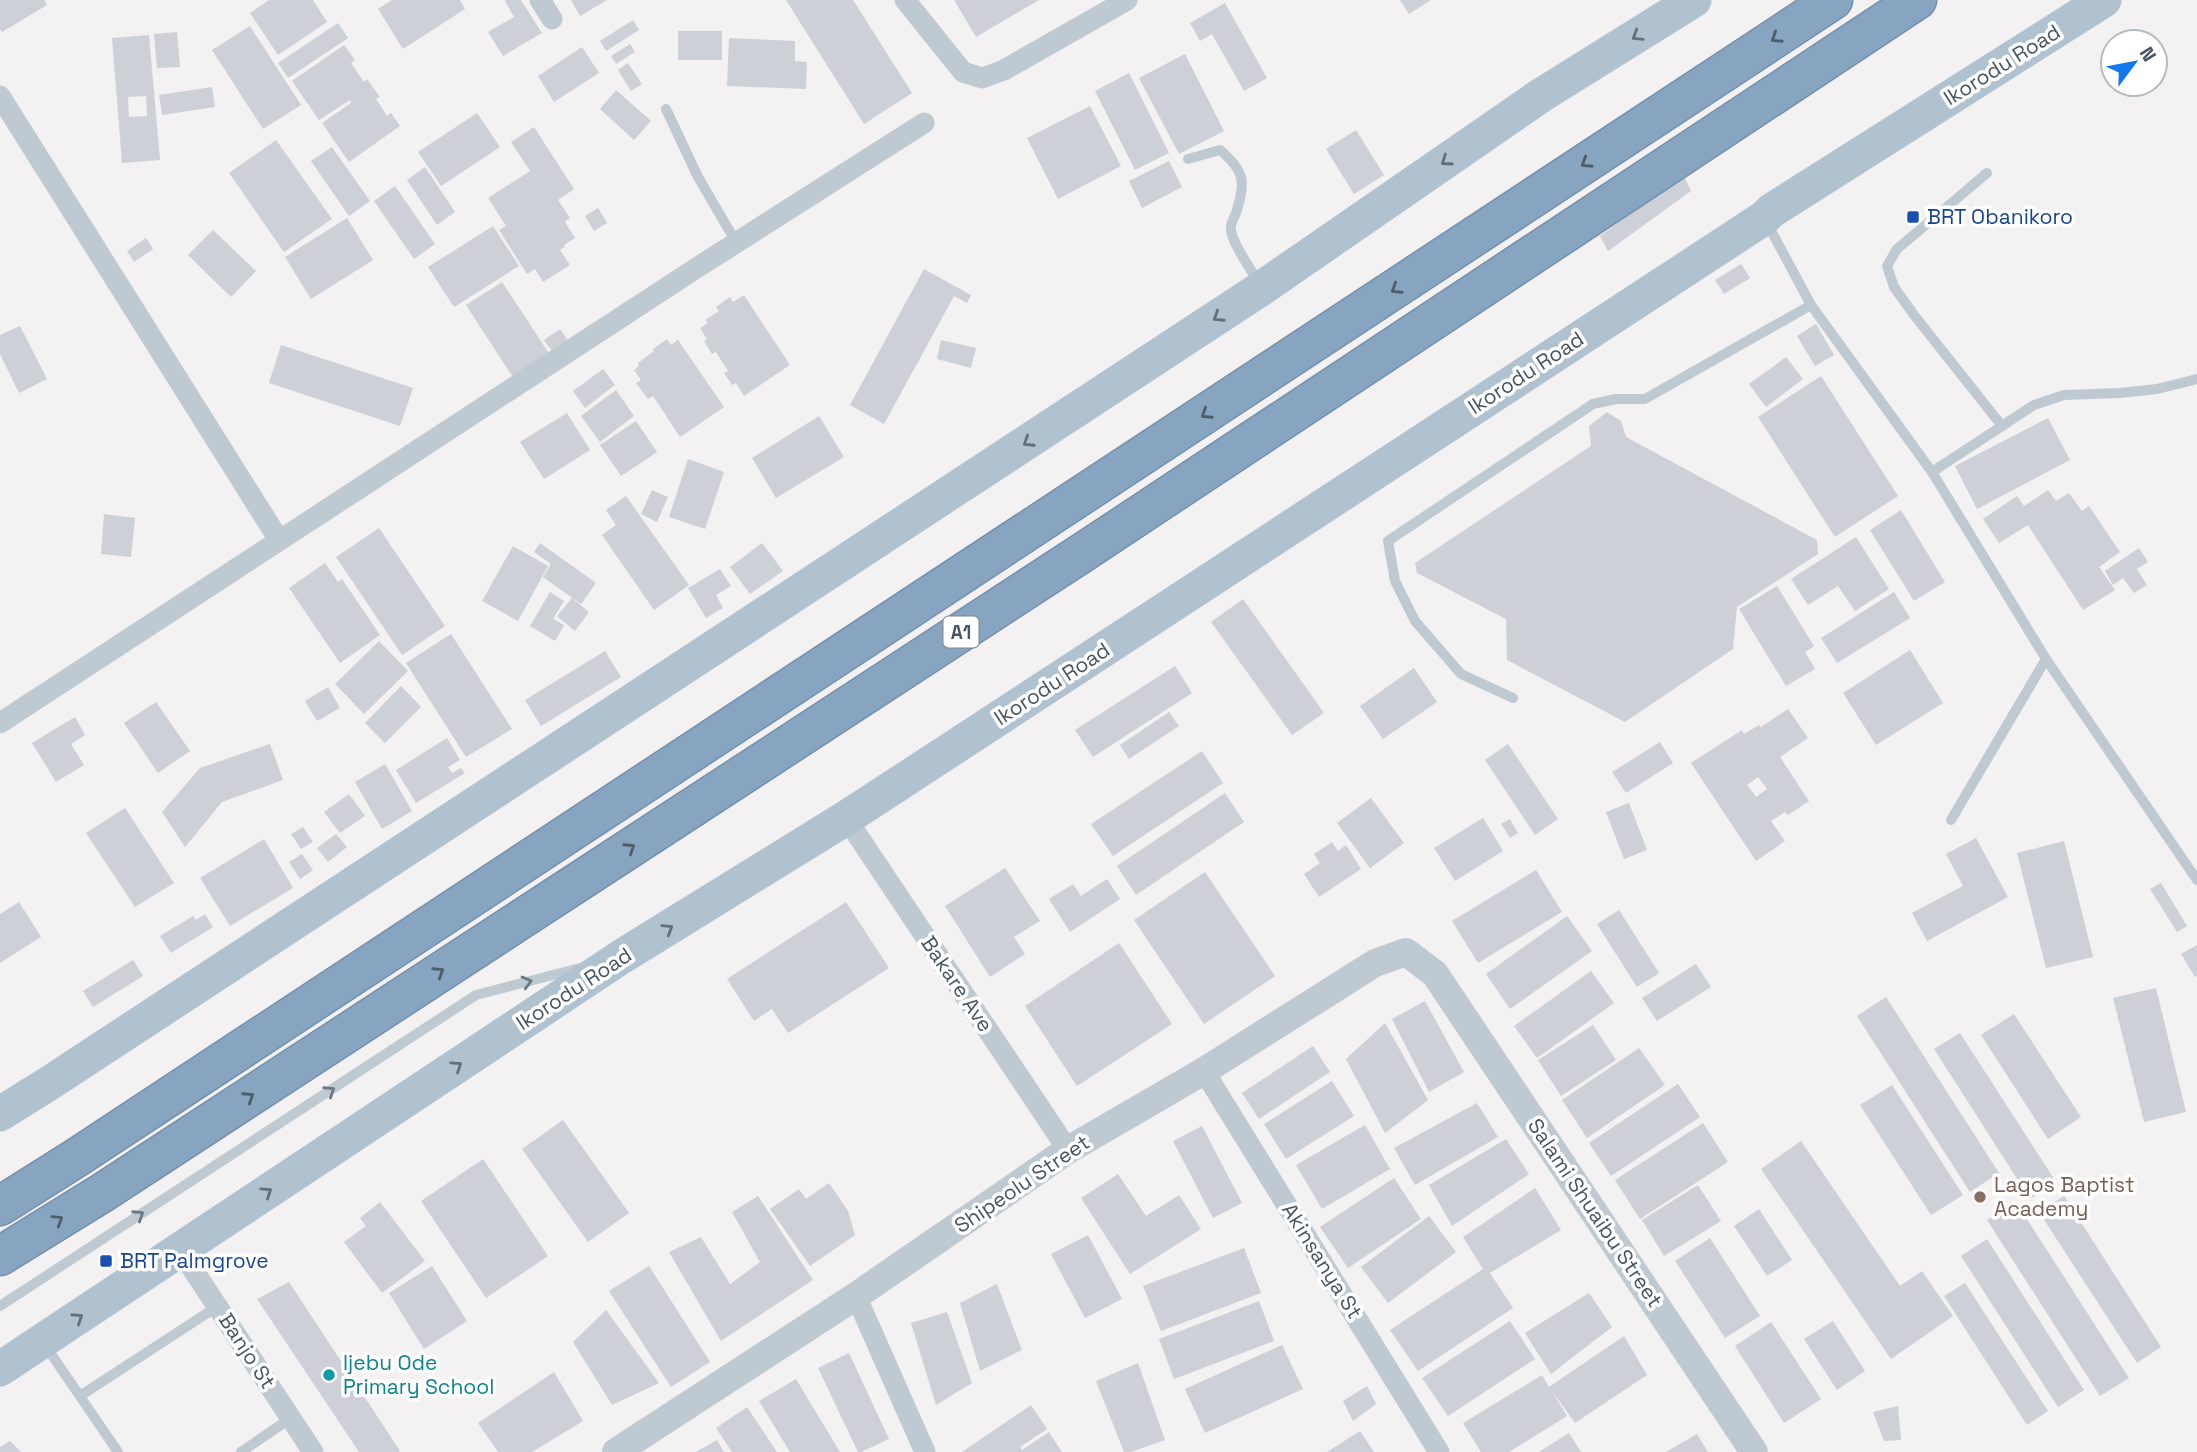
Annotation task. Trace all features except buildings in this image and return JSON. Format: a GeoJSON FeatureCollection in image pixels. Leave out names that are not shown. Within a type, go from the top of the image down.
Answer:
{"type":"FeatureCollection","features":[{"type":"Feature","properties":{"kind":"highway","name":"A1"},"geometry":{"type":"LineString","coordinates":[[0,1206],[1833,0]]}},
{"type":"Feature","properties":{"kind":"highway","name":"A1"},"geometry":{"type":"LineString","coordinates":[[0,1256],[102,1193],[1082,553],[1916,0]]}},
{"type":"Feature","properties":{"kind":"main road"},"geometry":{"type":"LineString","coordinates":[[0,1114],[1262,288],[1540,96],[1695,0]]}},
{"type":"Feature","properties":{"kind":"main road","name":"Ikorodu Road"},"geometry":{"type":"LineString","coordinates":[[0,1369],[621,957],[846,818],[1771,211],[2104,0]]}},
{"type":"Feature","properties":{"kind":"street"},"geometry":{"type":"LineString","coordinates":[[540,0],[552,19]]}},
{"type":"Feature","properties":{"kind":"street"},"geometry":{"type":"LineString","coordinates":[[905,0],[963,72],[982,78],[1004,70],[1127,0]]}},
{"type":"Feature","properties":{"kind":"street"},"geometry":{"type":"LineString","coordinates":[[0,96],[279,540]]}},
{"type":"Feature","properties":{"kind":"street"},"geometry":{"type":"LineString","coordinates":[[0,723],[736,242],[924,123]]}},
{"type":"Feature","properties":{"kind":"street","name":"Bakare Ave"},"geometry":{"type":"LineString","coordinates":[[846,818],[1068,1150]]}},
{"type":"Feature","properties":{"kind":"street","name":"Shipeolu Street"},"geometry":{"type":"LineString","coordinates":[[616,1452],[856,1296],[1068,1150],[1203,1071],[1375,963],[1406,952],[1435,974]]}},
{"type":"Feature","properties":{"kind":"street","name":"Salami Shuaibu Street"},"geometry":{"type":"LineString","coordinates":[[1435,974],[1754,1452]]}},
{"type":"Feature","properties":{"kind":"street","name":"Akinsanya St"},"geometry":{"type":"LineString","coordinates":[[1203,1071],[1440,1452]]}},
{"type":"Feature","properties":{"kind":"street","name":"Banjo St"},"geometry":{"type":"LineString","coordinates":[[180,1250],[313,1452]]}},
{"type":"Feature","properties":{"kind":"street"},"geometry":{"type":"LineString","coordinates":[[856,1296],[925,1452]]}},
{"type":"Feature","properties":{"kind":"lane"},"geometry":{"type":"LineString","coordinates":[[666,109],[698,177],[736,242]]}},
{"type":"Feature","properties":{"kind":"lane"},"geometry":{"type":"LineString","coordinates":[[1188,159],[1220,150],[1234,162],[1243,180],[1241,199],[1231,229],[1238,250],[1262,288]]}},
{"type":"Feature","properties":{"kind":"lane"},"geometry":{"type":"LineString","coordinates":[[1987,173],[1897,249],[1887,266],[1894,287],[2002,426]]}},
{"type":"Feature","properties":{"kind":"lane"},"geometry":{"type":"LineString","coordinates":[[1764,218],[1811,305],[1932,472],[2046,659],[2197,880]]}},
{"type":"Feature","properties":{"kind":"lane"},"geometry":{"type":"LineString","coordinates":[[1513,698],[1461,674],[1415,621],[1395,581],[1388,541],[1593,404],[1616,399],[1644,399],[1811,305]]}},
{"type":"Feature","properties":{"kind":"lane"},"geometry":{"type":"LineString","coordinates":[[1932,472],[2034,405],[2064,396],[2157,389],[2197,379]]}},
{"type":"Feature","properties":{"kind":"lane"},"geometry":{"type":"LineString","coordinates":[[1951,820],[2046,659]]}},
{"type":"Feature","properties":{"kind":"lane"},"geometry":{"type":"LineString","coordinates":[[0,1306],[476,995],[621,957]]}},
{"type":"Feature","properties":{"kind":"lane"},"geometry":{"type":"LineString","coordinates":[[80,1396],[218,1306]]}},
{"type":"Feature","properties":{"kind":"lane"},"geometry":{"type":"LineString","coordinates":[[43,1342],[118,1452]]}},
{"type":"Feature","properties":{"kind":"lane"},"geometry":{"type":"LineString","coordinates":[[242,1452],[291,1418]]}},
{"type":"Feature","properties":{"kind":"place","name":"BRT Obanikoro"},"geometry":{"type":"Point","coordinates":[1913,217]}},
{"type":"Feature","properties":{"kind":"place","name":"Lagos Baptist Academy"},"geometry":{"type":"Point","coordinates":[1980,1197]}},
{"type":"Feature","properties":{"kind":"place","name":"BRT Palmgrove"},"geometry":{"type":"Point","coordinates":[106,1261]}},
{"type":"Feature","properties":{"kind":"place","name":"Ijebu Ode Primary School"},"geometry":{"type":"Point","coordinates":[329,1375]}}]}
